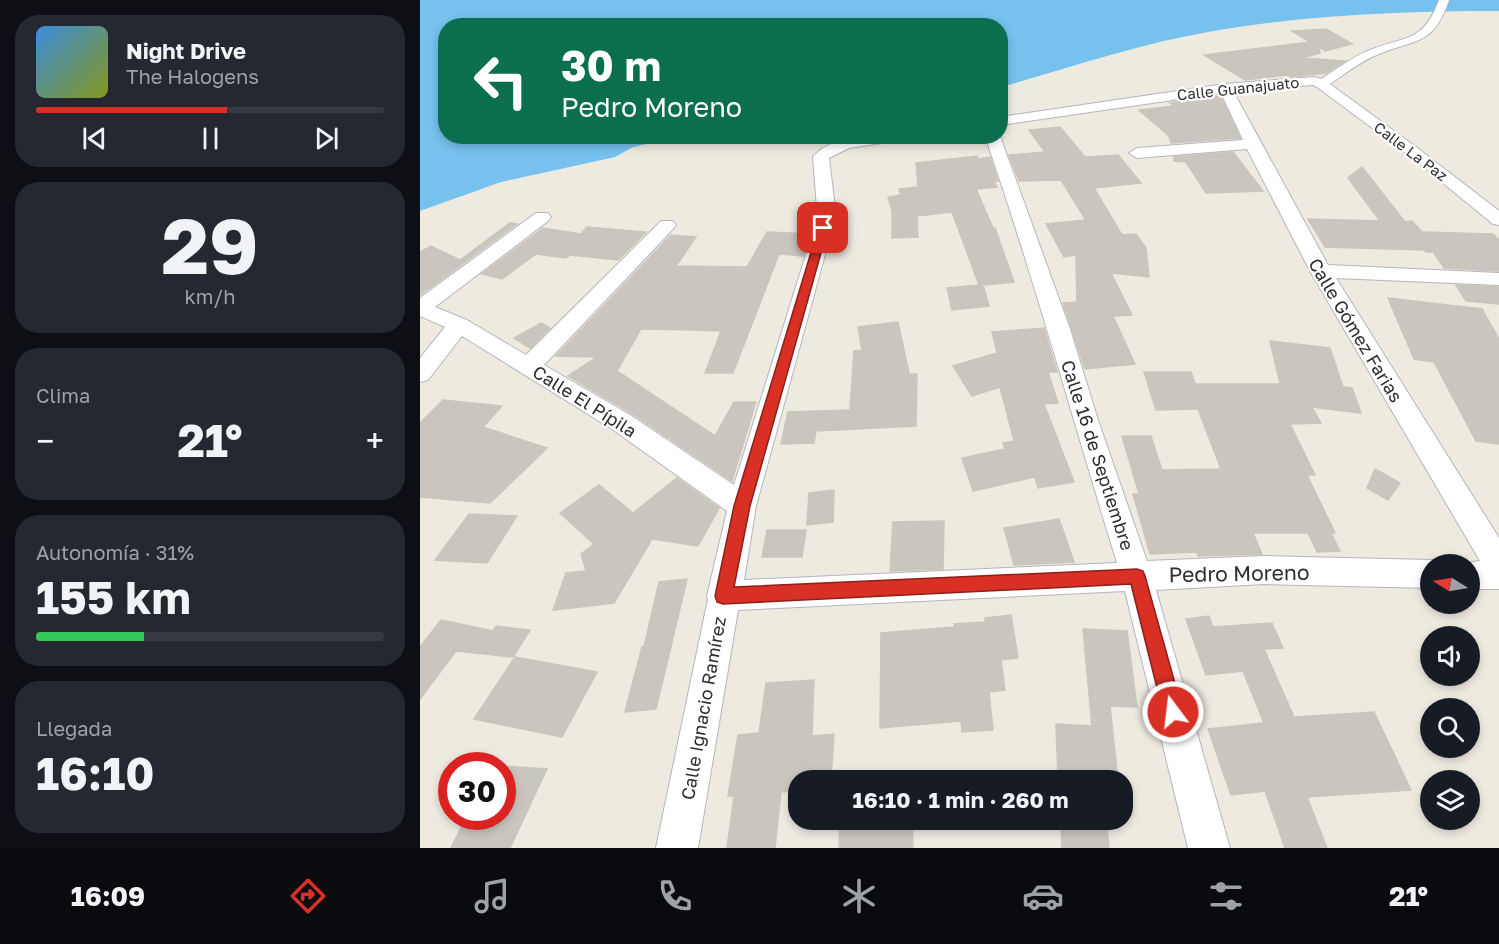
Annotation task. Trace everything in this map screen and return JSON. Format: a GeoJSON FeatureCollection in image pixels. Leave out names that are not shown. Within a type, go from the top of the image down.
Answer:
{"type":"FeatureCollection","features":[{"type":"Feature","properties":{"kind":"street","name":"Calle Guanajuato"},"geometry":{"type":"LineString","coordinates":[[1008,120],[1225,88],[1314,81],[1322,84],[1374,52],[1415,39],[1428,32],[1436,23],[1444,0]]}},
{"type":"Feature","properties":{"kind":"street","name":"Calle La Paz"},"geometry":{"type":"LineString","coordinates":[[1322,84],[1415,153],[1499,220]]}},
{"type":"Feature","properties":{"kind":"street","name":"Calle Gómez Farias"},"geometry":{"type":"LineString","coordinates":[[1225,88],[1251,144],[1320,271],[1499,565]]}},
{"type":"Feature","properties":{"kind":"street","name":"Calle Ignacio Ramírez"},"geometry":{"type":"LineString","coordinates":[[677,848],[723,596],[742,506],[823,228],[826,208],[821,157],[825,151],[854,144]]}},
{"type":"Feature","properties":{"kind":"street","name":"Calle 16 de Septiembre"},"geometry":{"type":"LineString","coordinates":[[995,144],[1059,329],[1085,420],[1137,576],[1209,848]]}},
{"type":"Feature","properties":{"kind":"street"},"geometry":{"type":"LineString","coordinates":[[1137,153],[1251,144]]}},
{"type":"Feature","properties":{"kind":"street"},"geometry":{"type":"LineString","coordinates":[[420,308],[542,217]]}},
{"type":"Feature","properties":{"kind":"street"},"geometry":{"type":"LineString","coordinates":[[530,366],[667,225]]}},
{"type":"Feature","properties":{"kind":"street"},"geometry":{"type":"LineString","coordinates":[[1320,271],[1499,279]]}},
{"type":"Feature","properties":{"kind":"street","name":"Calle El Pípila"},"geometry":{"type":"LineString","coordinates":[[420,308],[459,325],[530,366],[621,422],[742,506]]}},
{"type":"Feature","properties":{"kind":"street"},"geometry":{"type":"LineString","coordinates":[[420,374],[459,325]]}},
{"type":"Feature","properties":{"kind":"street","name":"Pedro Moreno"},"geometry":{"type":"LineString","coordinates":[[723,596],[1264,570],[1420,574]]}},
{"type":"Feature","properties":{"kind":"street"},"geometry":{"type":"LineString","coordinates":[[1480,575],[1499,575]]}},
{"type":"Feature","properties":{"kind":"water"},"geometry":{"type":"Polygon","coordinates":[[[420,0],[1499,0],[1499,11],[1353,15],[1208,32],[1156,43],[1008,85],[1008,18],[438,18],[438,144],[646,144],[633,147],[615,157],[501,182],[420,211],[420,0]]]}},
{"type":"Feature","properties":{"kind":"building"},"geometry":{"type":"Polygon","coordinates":[[[1326,29],[1352,44],[1325,51],[1319,47],[1320,53],[1303,58],[1345,61],[1326,73],[1245,80],[1204,55],[1310,42],[1292,31],[1326,29]]]}},
{"type":"Feature","properties":{"kind":"building"},"geometry":{"type":"Polygon","coordinates":[[[1218,96],[1222,99],[1240,138],[1171,143],[1169,136],[1139,110],[1174,106],[1170,103],[1218,96]]]}},
{"type":"Feature","properties":{"kind":"building"},"geometry":{"type":"Polygon","coordinates":[[[1060,127],[1085,157],[1118,155],[1141,183],[1094,188],[1122,235],[1136,234],[1146,248],[1149,277],[1111,273],[1132,315],[1113,316],[1135,364],[1085,369],[1063,303],[1077,302],[1076,255],[1064,257],[1046,224],[1086,220],[1061,180],[1019,181],[1009,155],[1045,152],[1029,130],[1060,127]]]}},
{"type":"Feature","properties":{"kind":"building"},"geometry":{"type":"Polygon","coordinates":[[[1233,152],[1263,191],[1206,193],[1186,162],[1174,161],[1174,157],[1233,152]]]}},
{"type":"Feature","properties":{"kind":"building"},"geometry":{"type":"Polygon","coordinates":[[[977,156],[978,159],[990,157],[998,181],[994,181],[997,187],[976,189],[995,228],[1014,282],[983,285],[989,306],[952,310],[947,288],[979,285],[952,212],[917,216],[918,237],[892,238],[892,211],[888,197],[901,195],[899,189],[918,187],[916,163],[977,156]]]}},
{"type":"Feature","properties":{"kind":"building"},"geometry":{"type":"Polygon","coordinates":[[[1362,167],[1405,222],[1412,221],[1422,232],[1493,234],[1499,240],[1499,271],[1444,268],[1433,252],[1424,250],[1325,247],[1308,219],[1380,221],[1348,178],[1362,167]]]}},
{"type":"Feature","properties":{"kind":"building"},"geometry":{"type":"Polygon","coordinates":[[[510,223],[517,224],[420,295],[420,252],[431,246],[460,260],[510,223]]]}},
{"type":"Feature","properties":{"kind":"building"},"geometry":{"type":"Polygon","coordinates":[[[587,227],[646,232],[618,260],[570,255],[566,258],[536,254],[502,279],[482,274],[543,228],[581,234],[587,227]]]}},
{"type":"Feature","properties":{"kind":"building"},"geometry":{"type":"Polygon","coordinates":[[[767,232],[810,234],[803,256],[779,254],[733,373],[705,373],[721,331],[641,329],[617,371],[715,436],[734,402],[756,402],[732,481],[631,413],[568,376],[597,357],[556,356],[671,235],[696,237],[676,266],[747,267],[767,232]]]}},
{"type":"Feature","properties":{"kind":"building"},"geometry":{"type":"Polygon","coordinates":[[[1456,285],[1499,287],[1499,304],[1466,301],[1456,285]]]}},
{"type":"Feature","properties":{"kind":"building"},"geometry":{"type":"Polygon","coordinates":[[[1388,298],[1482,309],[1499,339],[1499,444],[1476,441],[1434,362],[1414,359],[1388,298]]]}},
{"type":"Feature","properties":{"kind":"building"},"geometry":{"type":"Polygon","coordinates":[[[898,322],[909,374],[917,374],[916,426],[816,431],[814,443],[781,444],[788,412],[850,410],[854,351],[862,350],[858,327],[898,322]]]}},
{"type":"Feature","properties":{"kind":"building"},"geometry":{"type":"Polygon","coordinates":[[[541,323],[550,328],[530,348],[514,338],[541,323]]]}},
{"type":"Feature","properties":{"kind":"building"},"geometry":{"type":"Polygon","coordinates":[[[1044,328],[1057,372],[1048,372],[1058,403],[1044,404],[1074,482],[1038,488],[1035,477],[973,491],[962,458],[1005,449],[1003,443],[1014,441],[1000,387],[972,396],[953,366],[997,353],[992,332],[1044,328]]]}},
{"type":"Feature","properties":{"kind":"building"},"geometry":{"type":"Polygon","coordinates":[[[1270,341],[1330,348],[1343,387],[1352,388],[1361,413],[1312,407],[1321,423],[1290,424],[1315,475],[1307,475],[1335,533],[1331,533],[1340,551],[1317,552],[1308,533],[1253,533],[1262,554],[1198,556],[1197,552],[1150,554],[1133,494],[1139,494],[1122,436],[1151,436],[1162,470],[1221,469],[1198,409],[1156,410],[1144,372],[1191,372],[1195,384],[1280,384],[1270,341]]]}},
{"type":"Feature","properties":{"kind":"building"},"geometry":{"type":"Polygon","coordinates":[[[443,400],[502,406],[483,427],[547,448],[490,503],[420,497],[420,423],[443,400]]]}},
{"type":"Feature","properties":{"kind":"building"},"geometry":{"type":"Polygon","coordinates":[[[1375,469],[1400,483],[1388,500],[1367,488],[1375,469]]]}},
{"type":"Feature","properties":{"kind":"building"},"geometry":{"type":"Polygon","coordinates":[[[677,478],[719,508],[698,546],[652,539],[614,603],[553,610],[566,573],[586,571],[581,554],[594,544],[560,513],[599,485],[633,513],[677,478]]]}},
{"type":"Feature","properties":{"kind":"building"},"geometry":{"type":"Polygon","coordinates":[[[834,490],[833,522],[807,525],[809,493],[834,490]]]}},
{"type":"Feature","properties":{"kind":"building"},"geometry":{"type":"Polygon","coordinates":[[[469,514],[517,516],[487,563],[435,560],[469,514]]]}},
{"type":"Feature","properties":{"kind":"building"},"geometry":{"type":"Polygon","coordinates":[[[1059,519],[1074,562],[1014,565],[1004,528],[1059,519]]]}},
{"type":"Feature","properties":{"kind":"building"},"geometry":{"type":"Polygon","coordinates":[[[944,521],[943,569],[890,571],[893,522],[944,521]]]}},
{"type":"Feature","properties":{"kind":"building"},"geometry":{"type":"Polygon","coordinates":[[[767,530],[806,530],[802,557],[762,557],[767,530]]]}},
{"type":"Feature","properties":{"kind":"building"},"geometry":{"type":"Polygon","coordinates":[[[687,579],[656,709],[625,712],[642,647],[644,647],[659,582],[687,579]]]}},
{"type":"Feature","properties":{"kind":"building"},"geometry":{"type":"Polygon","coordinates":[[[1011,615],[1018,658],[1001,660],[1005,690],[989,692],[993,730],[962,732],[961,721],[880,728],[881,633],[955,627],[954,624],[985,622],[985,618],[1011,615]]]}},
{"type":"Feature","properties":{"kind":"building"},"geometry":{"type":"Polygon","coordinates":[[[1209,616],[1213,627],[1272,623],[1283,648],[1264,649],[1294,717],[1374,712],[1411,790],[1307,797],[1327,848],[1285,848],[1265,791],[1231,795],[1208,729],[1264,723],[1243,671],[1206,675],[1186,619],[1209,616]]]}},
{"type":"Feature","properties":{"kind":"building"},"geometry":{"type":"Polygon","coordinates":[[[441,620],[493,631],[496,626],[530,630],[513,657],[456,651],[420,699],[420,647],[441,620]]]}},
{"type":"Feature","properties":{"kind":"building"},"geometry":{"type":"Polygon","coordinates":[[[1083,629],[1127,631],[1137,707],[1110,706],[1117,770],[1058,770],[1056,724],[1092,726],[1083,629]]]}},
{"type":"Feature","properties":{"kind":"building"},"geometry":{"type":"Polygon","coordinates":[[[515,657],[597,672],[562,737],[474,719],[515,657]]]}},
{"type":"Feature","properties":{"kind":"building"},"geometry":{"type":"Polygon","coordinates":[[[814,680],[812,736],[834,734],[832,770],[788,770],[788,792],[781,792],[775,848],[727,848],[734,796],[728,796],[738,735],[759,733],[766,683],[814,680]]]}},
{"type":"Feature","properties":{"kind":"building"},"geometry":{"type":"Polygon","coordinates":[[[516,767],[547,769],[510,848],[451,848],[460,830],[516,830],[516,767]]]}},
{"type":"Feature","properties":{"kind":"building"},"geometry":{"type":"Polygon","coordinates":[[[840,830],[912,830],[913,848],[839,848],[840,830]]]}},
{"type":"Feature","properties":{"kind":"building"},"geometry":{"type":"Polygon","coordinates":[[[1061,830],[1107,830],[1109,848],[1062,848],[1061,830]]]}},
{"type":"Feature","properties":{"kind":"route"},"geometry":{"type":"LineString","coordinates":[[823,228],[742,506],[723,596],[1137,576],[1173,712]]}}]}
